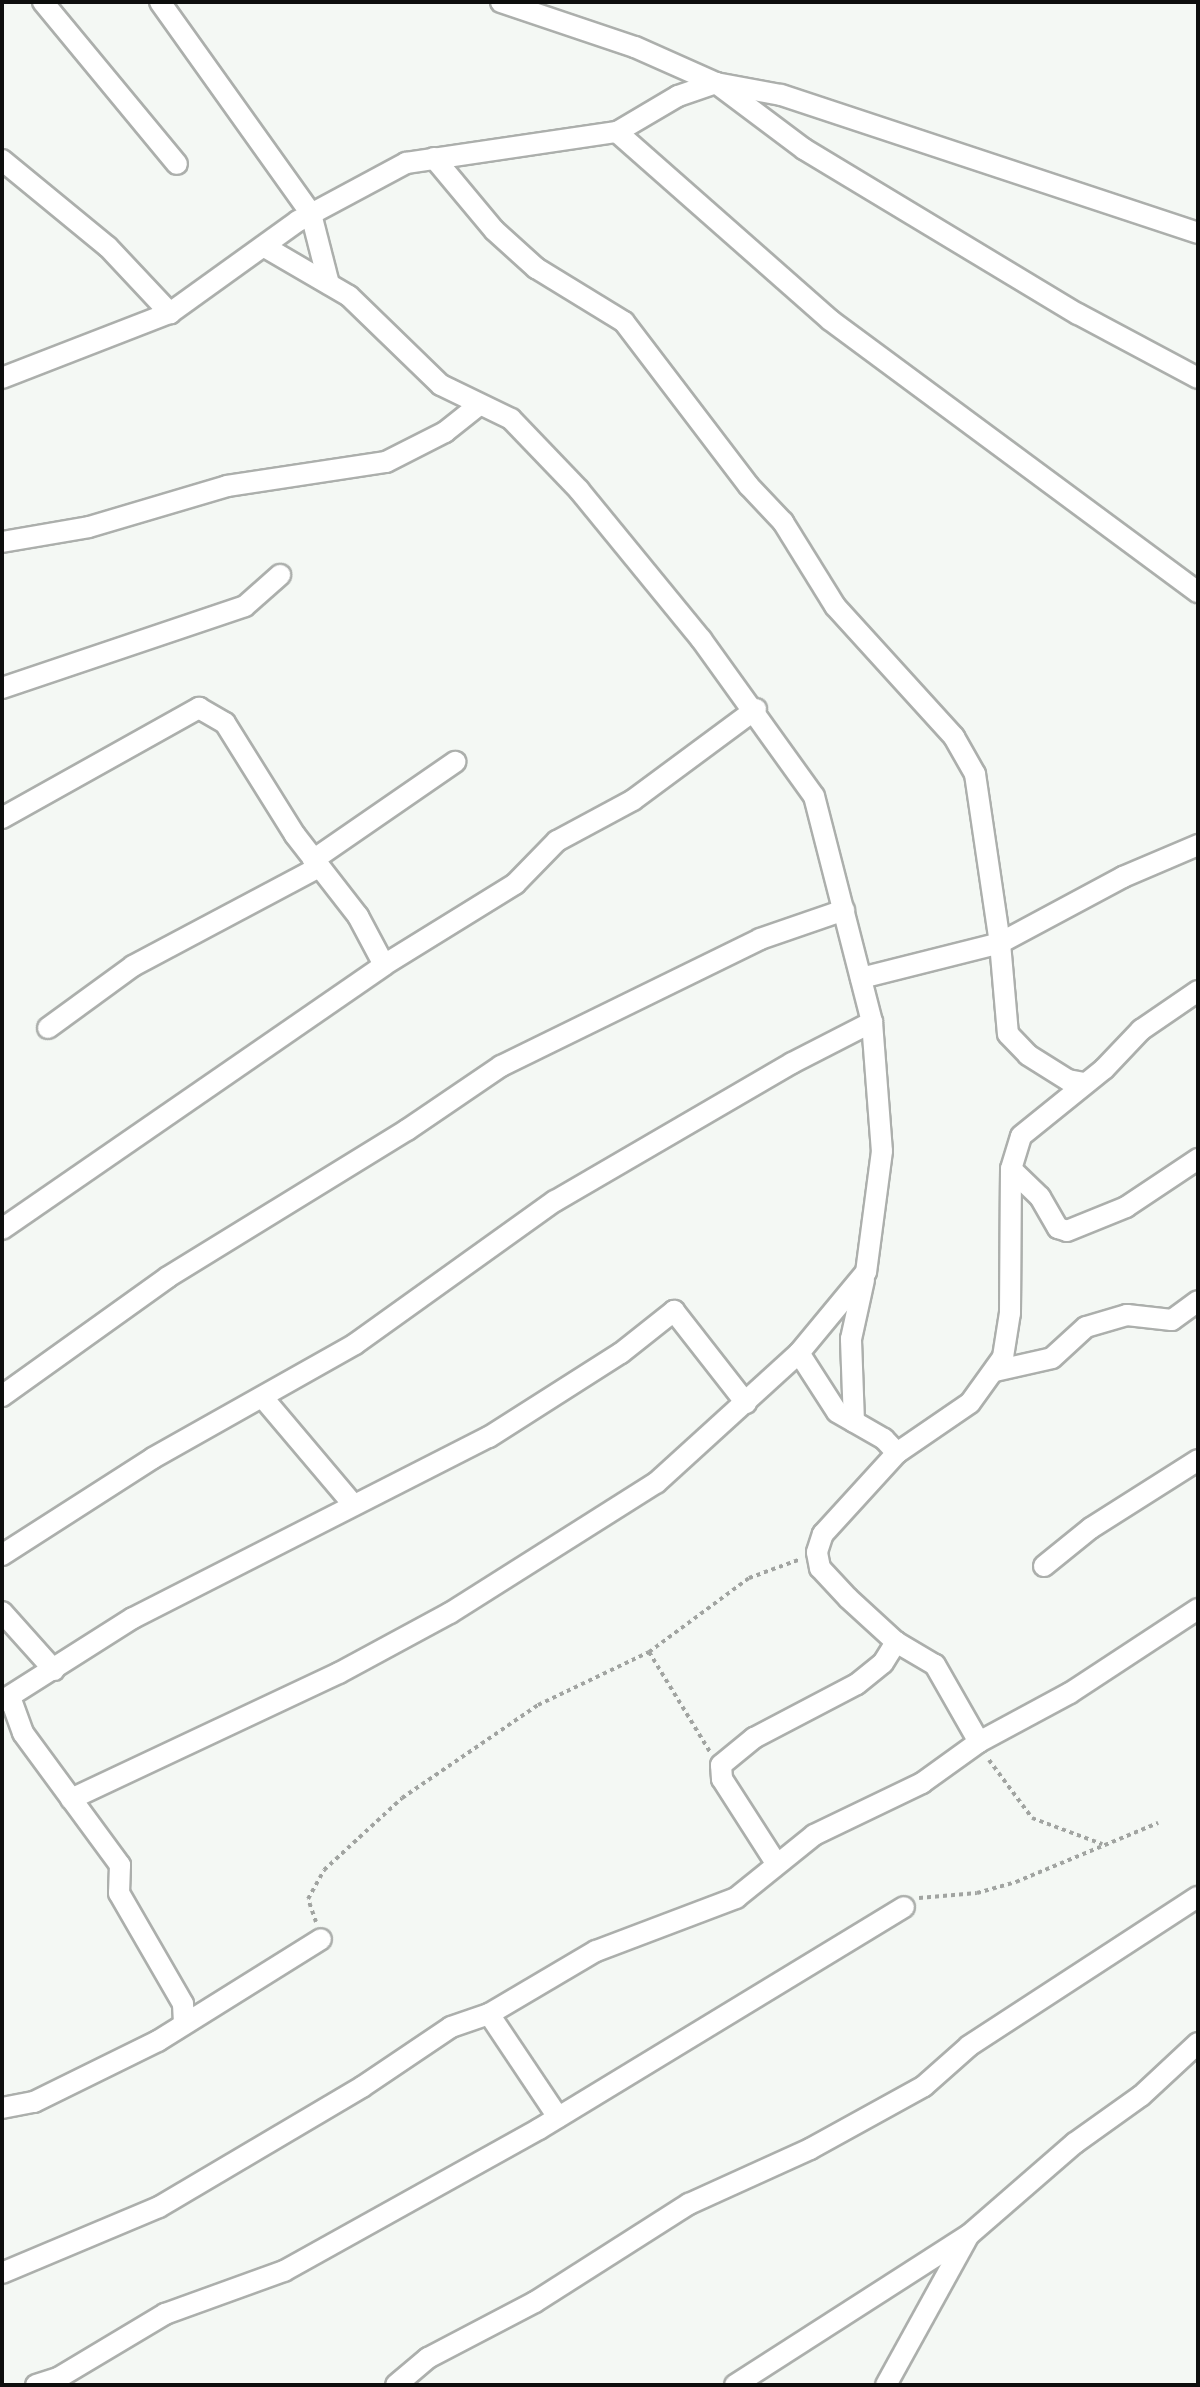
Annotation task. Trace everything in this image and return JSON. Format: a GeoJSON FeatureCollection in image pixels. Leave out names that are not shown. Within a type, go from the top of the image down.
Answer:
{"type":"FeatureCollection","features":[{"type":"Feature","properties":{"kind":"street"},"geometry":{"type":"LineString","coordinates":[[43,2],[177,164]]}},
{"type":"Feature","properties":{"kind":"street"},"geometry":{"type":"LineString","coordinates":[[160,2],[311,214],[329,284]]}},
{"type":"Feature","properties":{"kind":"street"},"geometry":{"type":"LineString","coordinates":[[501,2],[635,47],[716,83],[804,149],[1078,314],[1198,378]]}},
{"type":"Feature","properties":{"kind":"street"},"geometry":{"type":"LineString","coordinates":[[2,378],[170,313],[215,275],[265,247],[311,214],[367,181],[434,158],[617,132],[678,96],[716,83],[781,95],[1198,233]]}},
{"type":"Feature","properties":{"kind":"street"},"geometry":{"type":"LineString","coordinates":[[617,132],[830,320],[1198,592]]}},
{"type":"Feature","properties":{"kind":"street"},"geometry":{"type":"LineString","coordinates":[[434,158],[494,230],[536,268],[624,322],[749,486],[783,522],[835,606],[954,737],[975,774],[1000,943],[1008,1034],[1028,1055],[1068,1080],[1083,1083]]}},
{"type":"Feature","properties":{"kind":"street"},"geometry":{"type":"LineString","coordinates":[[2,160],[108,247],[170,313]]}},
{"type":"Feature","properties":{"kind":"street"},"geometry":{"type":"LineString","coordinates":[[265,247],[349,296],[441,385],[511,419],[579,490],[756,709],[814,796],[872,1022],[882,1151],[866,1272],[851,1339],[854,1422]]}},
{"type":"Feature","properties":{"kind":"street"},"geometry":{"type":"LineString","coordinates":[[2,542],[89,527],[227,486],[386,462],[445,432],[479,405]]}},
{"type":"Feature","properties":{"kind":"street"},"geometry":{"type":"LineString","coordinates":[[2,688],[245,606],[280,575]]}},
{"type":"Feature","properties":{"kind":"street"},"geometry":{"type":"LineString","coordinates":[[2,818],[199,708],[225,723],[316,863],[358,916],[384,965]]}},
{"type":"Feature","properties":{"kind":"street"},"geometry":{"type":"LineString","coordinates":[[2,1229],[384,965],[515,884],[557,841],[633,800],[756,709]]}},
{"type":"Feature","properties":{"kind":"street"},"geometry":{"type":"LineString","coordinates":[[48,1028],[133,966],[316,863],[455,762]]}},
{"type":"Feature","properties":{"kind":"street"},"geometry":{"type":"LineString","coordinates":[[861,978],[1000,943],[1123,877],[1198,845]]}},
{"type":"Feature","properties":{"kind":"street"},"geometry":{"type":"LineString","coordinates":[[2,1396],[168,1277],[407,1130],[501,1066],[760,939],[844,910]]}},
{"type":"Feature","properties":{"kind":"street"},"geometry":{"type":"LineString","coordinates":[[979,1742],[935,1665],[896,1642],[820,1568],[817,1552],[823,1534],[897,1453],[970,1403],[1003,1357],[1010,1313],[1011,1169],[1021,1136],[1141,1030],[1198,991]]}},
{"type":"Feature","properties":{"kind":"street"},"geometry":{"type":"LineString","coordinates":[[2,1555],[153,1458],[264,1399],[355,1344],[555,1201],[792,1063],[872,1022]]}},
{"type":"Feature","properties":{"kind":"street"},"geometry":{"type":"LineString","coordinates":[[1011,1169],[1040,1197],[1058,1228],[1067,1231],[1126,1207],[1198,1159]]}},
{"type":"Feature","properties":{"kind":"street"},"geometry":{"type":"LineString","coordinates":[[71,1799],[339,1673],[450,1613],[656,1483],[820,1332],[866,1272]]}},
{"type":"Feature","properties":{"kind":"street"},"geometry":{"type":"LineString","coordinates":[[995,1371],[1052,1358],[1086,1327],[1127,1315],[1172,1320],[1198,1301]]}},
{"type":"Feature","properties":{"kind":"street"},"geometry":{"type":"LineString","coordinates":[[184,2024],[183,2004],[119,1893],[120,1865],[23,1733],[6,1699],[133,1618],[352,1503],[404,1484],[489,1437],[621,1353],[674,1311],[746,1403]]}},
{"type":"Feature","properties":{"kind":"street"},"geometry":{"type":"LineString","coordinates":[[820,1332],[851,1339]]}},
{"type":"Feature","properties":{"kind":"street"},"geometry":{"type":"LineString","coordinates":[[799,1353],[837,1412],[897,1453]]}},
{"type":"Feature","properties":{"kind":"street"},"geometry":{"type":"LineString","coordinates":[[264,1399],[352,1503]]}},
{"type":"Feature","properties":{"kind":"street"},"geometry":{"type":"LineString","coordinates":[[1044,1566],[1091,1528],[1198,1460]]}},
{"type":"Feature","properties":{"kind":"street"},"geometry":{"type":"LineString","coordinates":[[2,2273],[159,2207],[362,2087],[451,2027],[489,2014],[596,1951],[736,1898],[814,1835],[922,1783],[979,1742],[1070,1693],[1198,1609]]}},
{"type":"Feature","properties":{"kind":"street"},"geometry":{"type":"LineString","coordinates":[[2,1612],[54,1670]]}},
{"type":"Feature","properties":{"kind":"street"},"geometry":{"type":"LineString","coordinates":[[776,1863],[722,1779],[721,1765],[754,1738],[857,1684],[883,1663],[896,1642]]}},
{"type":"Feature","properties":{"kind":"street"},"geometry":{"type":"LineString","coordinates":[[396,2385],[428,2358],[535,2302],[689,2204],[810,2149],[924,2086],[969,2046],[1198,1897]]}},
{"type":"Feature","properties":{"kind":"street"},"geometry":{"type":"LineString","coordinates":[[36,2385],[58,2378],[165,2314],[284,2271],[558,2117],[904,1907]]}},
{"type":"Feature","properties":{"kind":"street"},"geometry":{"type":"LineString","coordinates":[[2,2108],[34,2102],[184,2024],[321,1939]]}},
{"type":"Feature","properties":{"kind":"street"},"geometry":{"type":"LineString","coordinates":[[489,2014],[558,2117]]}},
{"type":"Feature","properties":{"kind":"street"},"geometry":{"type":"LineString","coordinates":[[735,2385],[969,2235],[1075,2143],[1141,2096],[1198,2043]]}},
{"type":"Feature","properties":{"kind":"street"},"geometry":{"type":"LineString","coordinates":[[886,2385],[969,2235]]}},
{"type":"Feature","properties":{"kind":"path"},"geometry":{"type":"LineString","coordinates":[[321,1939],[308,1899],[324,1870],[364,1829],[520,1716],[649,1652],[710,1602],[749,1578],[817,1552]]}},
{"type":"Feature","properties":{"kind":"path"},"geometry":{"type":"LineString","coordinates":[[649,1652],[721,1765]]}},
{"type":"Feature","properties":{"kind":"path"},"geometry":{"type":"LineString","coordinates":[[979,1742],[1032,1818],[1104,1845]]}},
{"type":"Feature","properties":{"kind":"path"},"geometry":{"type":"LineString","coordinates":[[904,1907],[925,1895],[977,1893],[1016,1882],[1158,1823]]}}]}
